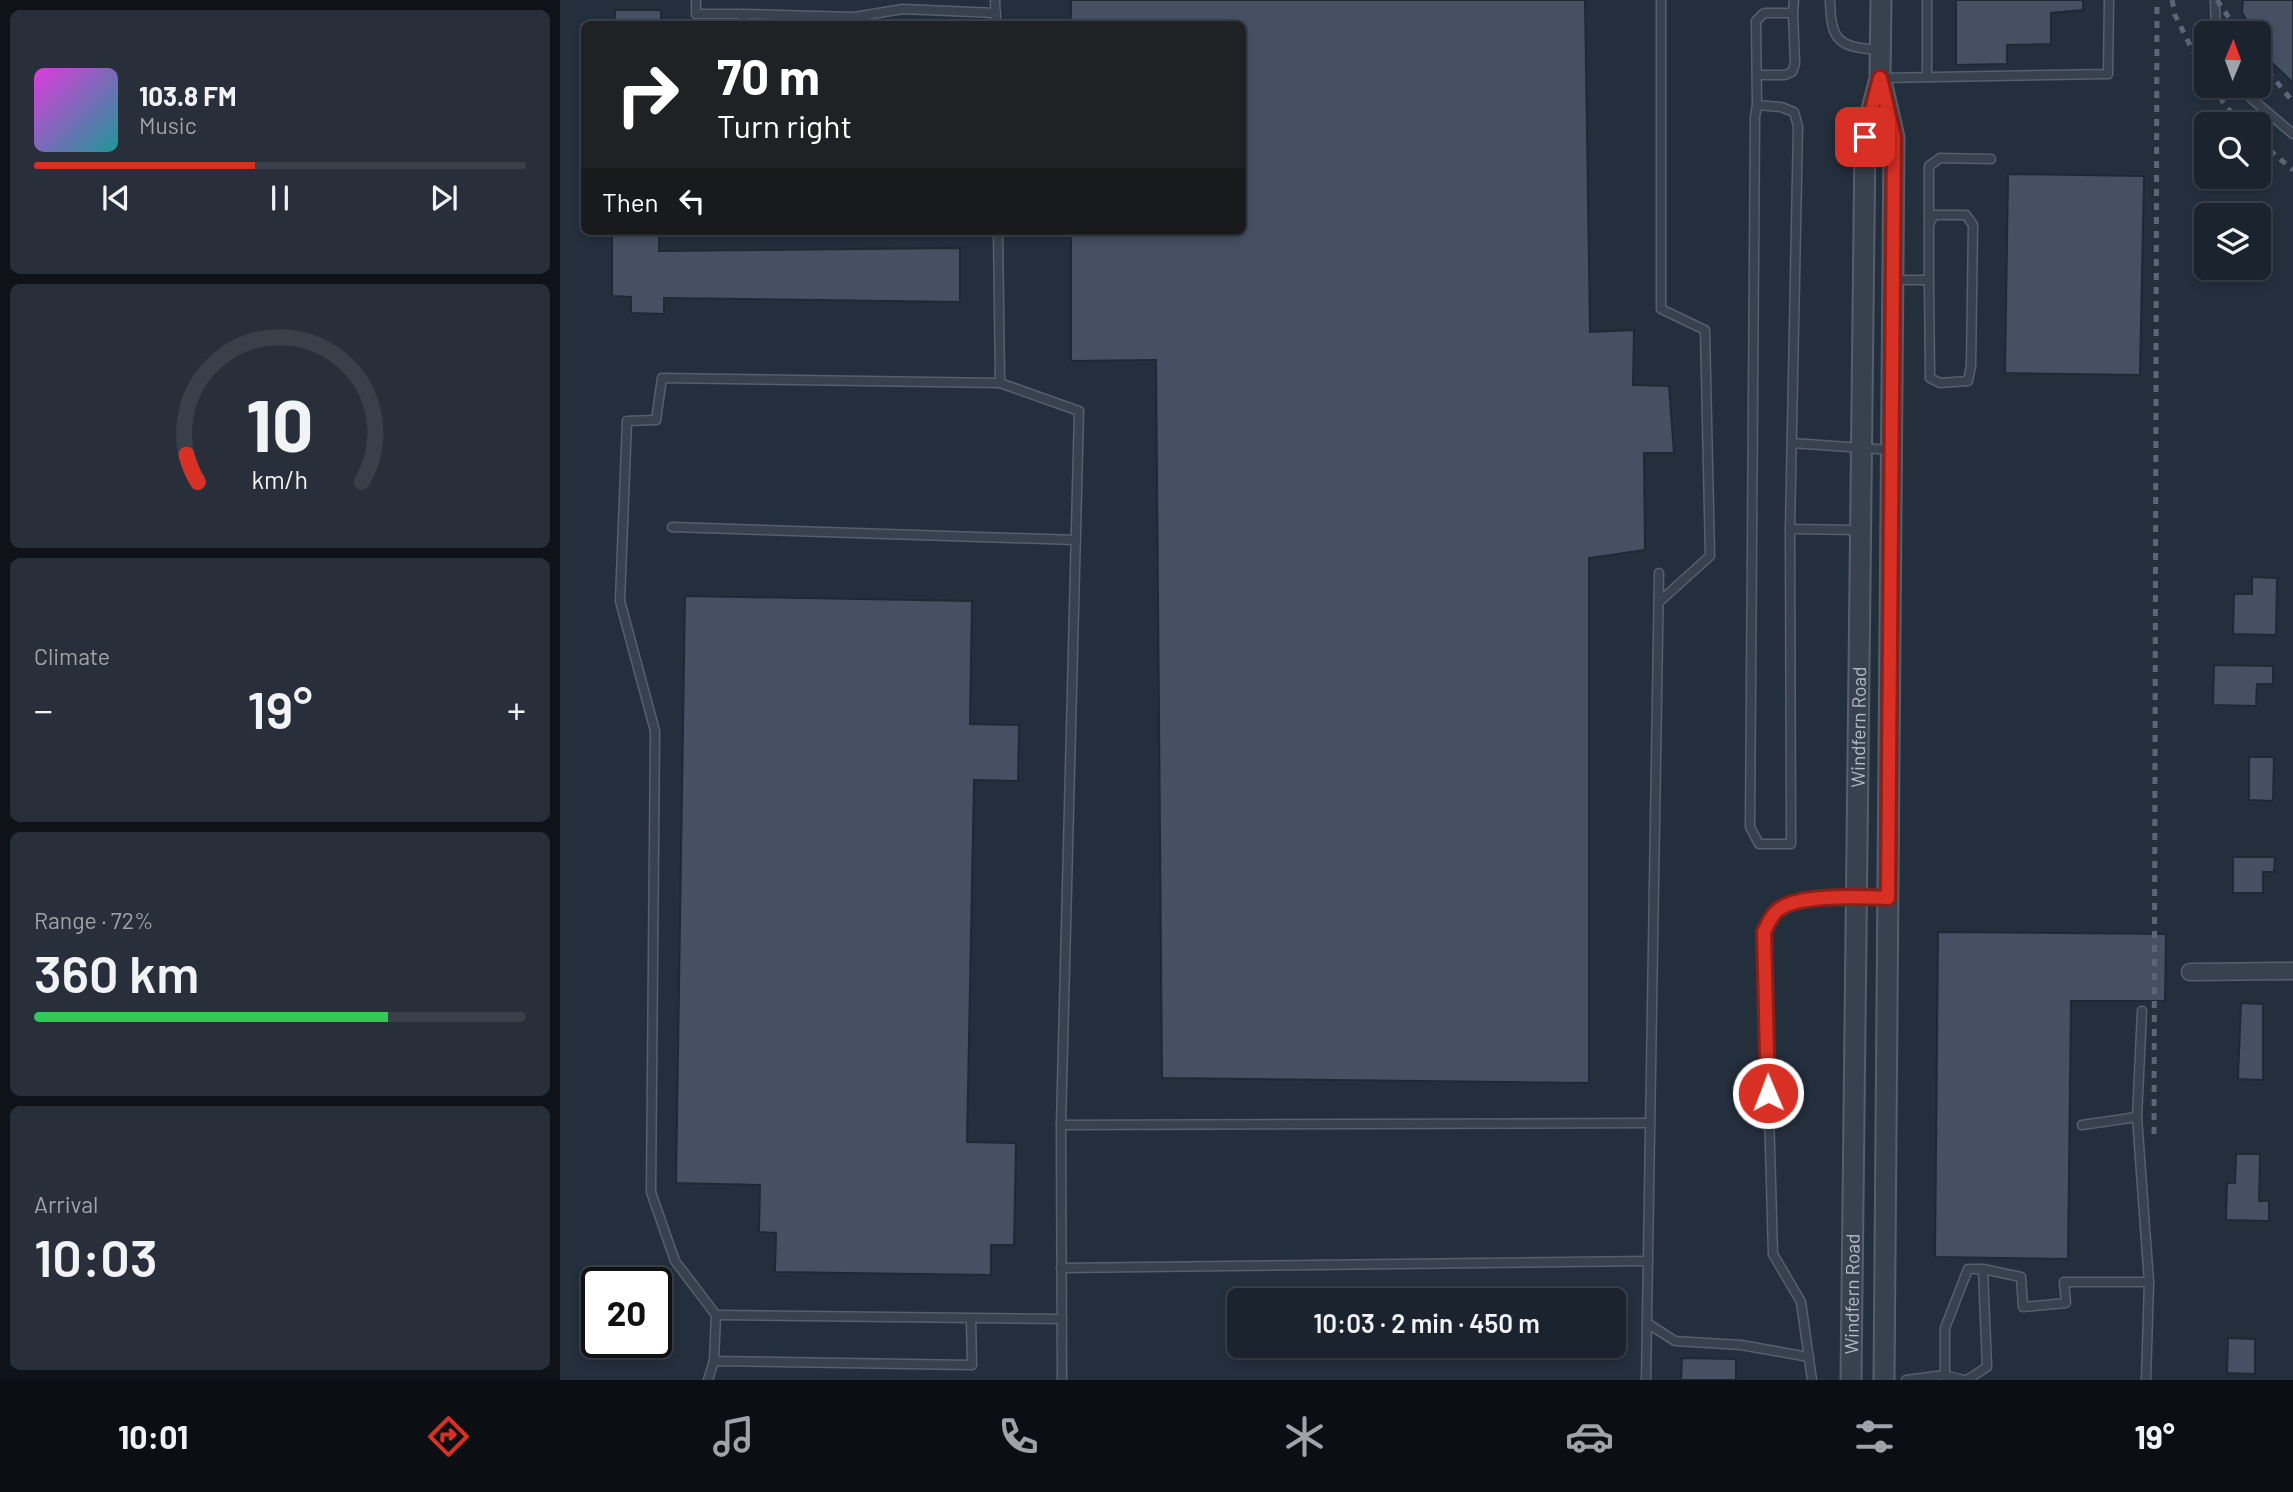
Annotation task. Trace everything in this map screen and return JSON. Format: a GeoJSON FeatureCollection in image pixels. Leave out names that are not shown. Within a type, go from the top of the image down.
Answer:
{"type":"FeatureCollection","features":[{"type":"Feature","properties":{"kind":"street","name":"Windfern Road"},"geometry":{"type":"LineString","coordinates":[[1851,1380],[1865,137],[1880,78],[1881,0]]}},
{"type":"Feature","properties":{"kind":"street","name":"Windfern Road"},"geometry":{"type":"LineString","coordinates":[[1880,78],[1894,137],[1884,1380]]}},
{"type":"Feature","properties":{"kind":"street"},"geometry":{"type":"LineString","coordinates":[[2190,972],[2293,971]]}},
{"type":"Feature","properties":{"kind":"lane"},"geometry":{"type":"LineString","coordinates":[[696,0],[696,14],[854,21],[903,5],[996,13]]}},
{"type":"Feature","properties":{"kind":"lane"},"geometry":{"type":"LineString","coordinates":[[995,0],[996,21]]}},
{"type":"Feature","properties":{"kind":"lane"},"geometry":{"type":"LineString","coordinates":[[1659,602],[1710,556],[1705,330],[1661,309],[1661,0]]}},
{"type":"Feature","properties":{"kind":"lane"},"geometry":{"type":"LineString","coordinates":[[1756,75],[1784,75],[1792,72],[1795,64],[1794,0]]}},
{"type":"Feature","properties":{"kind":"lane"},"geometry":{"type":"LineString","coordinates":[[1830,0],[1830,26],[1841,42],[1855,48],[1881,50]]}},
{"type":"Feature","properties":{"kind":"lane"},"geometry":{"type":"LineString","coordinates":[[1927,0],[1927,77]]}},
{"type":"Feature","properties":{"kind":"lane"},"geometry":{"type":"LineString","coordinates":[[1880,78],[2108,74],[2109,0]]}},
{"type":"Feature","properties":{"kind":"lane"},"geometry":{"type":"LineString","coordinates":[[2216,0],[2216,21]]}},
{"type":"Feature","properties":{"kind":"lane"},"geometry":{"type":"LineString","coordinates":[[1757,105],[1781,107],[1794,112],[1798,126],[1790,529],[1791,844],[1759,844],[1751,827],[1756,21],[1764,13],[1793,13]]}},
{"type":"Feature","properties":{"kind":"lane"},"geometry":{"type":"LineString","coordinates":[[743,14],[743,21]]}},
{"type":"Feature","properties":{"kind":"lane"},"geometry":{"type":"LineString","coordinates":[[2251,98],[2293,134]]}},
{"type":"Feature","properties":{"kind":"lane"},"geometry":{"type":"LineString","coordinates":[[1929,224],[1934,215],[1966,215],[1973,225],[1971,366],[1968,381],[1940,383],[1930,378],[1929,280],[1929,224],[1929,166],[1940,158],[1991,159]]}},
{"type":"Feature","properties":{"kind":"lane"},"geometry":{"type":"LineString","coordinates":[[998,235],[1000,383]]}},
{"type":"Feature","properties":{"kind":"lane"},"geometry":{"type":"LineString","coordinates":[[1893,280],[1929,280]]}},
{"type":"Feature","properties":{"kind":"lane"},"geometry":{"type":"LineString","coordinates":[[708,1380],[714,1361],[716,1315],[675,1261],[651,1192],[655,731],[620,601],[626,421],[656,420],[662,378],[1000,383],[1079,411],[1061,1125],[1062,1380]]}},
{"type":"Feature","properties":{"kind":"lane"},"geometry":{"type":"LineString","coordinates":[[1793,443],[1891,450]]}},
{"type":"Feature","properties":{"kind":"lane"},"geometry":{"type":"LineString","coordinates":[[672,527],[1076,540]]}},
{"type":"Feature","properties":{"kind":"lane"},"geometry":{"type":"LineString","coordinates":[[1790,529],[1860,530]]}},
{"type":"Feature","properties":{"kind":"lane"},"geometry":{"type":"LineString","coordinates":[[1646,1380],[1659,573]]}},
{"type":"Feature","properties":{"kind":"lane"},"geometry":{"type":"LineString","coordinates":[[1812,1380],[1801,1303],[1773,1254],[1764,932],[1776,911],[1801,900],[1856,896],[1888,898]]}},
{"type":"Feature","properties":{"kind":"lane"},"geometry":{"type":"LineString","coordinates":[[2142,1011],[2137,1117],[2149,1282],[2146,1380]]}},
{"type":"Feature","properties":{"kind":"lane"},"geometry":{"type":"LineString","coordinates":[[2082,1125],[2137,1117]]}},
{"type":"Feature","properties":{"kind":"lane"},"geometry":{"type":"LineString","coordinates":[[1061,1125],[1650,1123]]}},
{"type":"Feature","properties":{"kind":"lane"},"geometry":{"type":"LineString","coordinates":[[1061,1268],[1648,1261]]}},
{"type":"Feature","properties":{"kind":"lane"},"geometry":{"type":"LineString","coordinates":[[1944,1378],[1945,1328],[1968,1269],[1983,1269],[2021,1277],[2023,1307],[2066,1303],[2064,1282],[2149,1282]]}},
{"type":"Feature","properties":{"kind":"lane"},"geometry":{"type":"LineString","coordinates":[[1906,1380],[1966,1380],[1987,1367],[1983,1269]]}},
{"type":"Feature","properties":{"kind":"lane"},"geometry":{"type":"LineString","coordinates":[[716,1315],[1062,1319]]}},
{"type":"Feature","properties":{"kind":"lane"},"geometry":{"type":"LineString","coordinates":[[714,1361],[972,1365],[971,1320]]}},
{"type":"Feature","properties":{"kind":"lane"},"geometry":{"type":"LineString","coordinates":[[1647,1323],[1675,1341],[1741,1345],[1809,1357]]}},
{"type":"Feature","properties":{"kind":"building"},"geometry":{"type":"Polygon","coordinates":[[[1071,0],[1585,0],[1590,332],[1634,330],[1633,385],[1669,386],[1674,453],[1644,453],[1645,550],[1589,558],[1589,1083],[1162,1078],[1156,360],[1071,361],[1071,235],[1246,235],[1246,21],[1071,21],[1071,0]]]}},
{"type":"Feature","properties":{"kind":"building"},"geometry":{"type":"Polygon","coordinates":[[[1956,0],[2083,0],[2083,10],[2051,13],[2051,44],[2007,45],[2007,64],[1956,65],[1956,0]]]}},
{"type":"Feature","properties":{"kind":"building"},"geometry":{"type":"Polygon","coordinates":[[[2243,0],[2293,0],[2293,83],[2272,63],[2272,21],[2247,21],[2242,12],[2243,0]]]}},
{"type":"Feature","properties":{"kind":"building"},"geometry":{"type":"Polygon","coordinates":[[[615,10],[661,10],[661,21],[615,21],[615,10]]]}},
{"type":"Feature","properties":{"kind":"building"},"geometry":{"type":"Polygon","coordinates":[[[2008,174],[2144,176],[2140,375],[2005,373],[2008,174]]]}},
{"type":"Feature","properties":{"kind":"building"},"geometry":{"type":"Polygon","coordinates":[[[612,235],[659,235],[659,251],[960,248],[960,302],[664,298],[664,314],[631,313],[631,297],[612,296],[612,235]]]}},
{"type":"Feature","properties":{"kind":"building"},"geometry":{"type":"Polygon","coordinates":[[[2252,577],[2277,578],[2276,635],[2233,634],[2234,594],[2252,594],[2252,577]]]}},
{"type":"Feature","properties":{"kind":"building"},"geometry":{"type":"Polygon","coordinates":[[[685,596],[972,601],[970,724],[1019,725],[1018,781],[974,780],[967,1142],[1016,1143],[1014,1245],[991,1245],[991,1275],[775,1272],[776,1233],[759,1232],[760,1185],[676,1183],[685,596]]]}},
{"type":"Feature","properties":{"kind":"building"},"geometry":{"type":"Polygon","coordinates":[[[2214,665],[2273,666],[2273,684],[2257,684],[2256,706],[2213,705],[2214,665]]]}},
{"type":"Feature","properties":{"kind":"building"},"geometry":{"type":"Polygon","coordinates":[[[2249,757],[2274,757],[2273,801],[2249,800],[2249,757]]]}},
{"type":"Feature","properties":{"kind":"building"},"geometry":{"type":"Polygon","coordinates":[[[2233,857],[2275,857],[2274,872],[2263,872],[2263,893],[2233,893],[2233,857]]]}},
{"type":"Feature","properties":{"kind":"building"},"geometry":{"type":"Polygon","coordinates":[[[1938,932],[2166,934],[2165,1001],[2071,1001],[2068,1259],[1935,1257],[1938,932]]]}},
{"type":"Feature","properties":{"kind":"building"},"geometry":{"type":"Polygon","coordinates":[[[2241,1003],[2263,1004],[2263,1080],[2238,1079],[2241,1003]]]}},
{"type":"Feature","properties":{"kind":"building"},"geometry":{"type":"Polygon","coordinates":[[[2236,1154],[2260,1154],[2259,1201],[2269,1201],[2269,1221],[2226,1220],[2227,1183],[2235,1183],[2236,1154]]]}},
{"type":"Feature","properties":{"kind":"building"},"geometry":{"type":"Polygon","coordinates":[[[2228,1338],[2255,1339],[2255,1374],[2227,1373],[2228,1338]]]}},
{"type":"Feature","properties":{"kind":"building"},"geometry":{"type":"Polygon","coordinates":[[[1682,1358],[1736,1359],[1736,1380],[1681,1380],[1682,1358]]]}},
{"type":"Feature","properties":{"kind":"railway"},"geometry":{"type":"LineString","coordinates":[[2154,1134],[2157,0]]}},
{"type":"Feature","properties":{"kind":"railway"},"geometry":{"type":"LineString","coordinates":[[2172,0],[2175,15],[2194,53]]}},
{"type":"Feature","properties":{"kind":"railway"},"geometry":{"type":"LineString","coordinates":[[2217,0],[2231,21]]}},
{"type":"Feature","properties":{"kind":"railway"},"geometry":{"type":"LineString","coordinates":[[2272,76],[2293,102]]}},
{"type":"Feature","properties":{"kind":"railway"},"geometry":{"type":"LineString","coordinates":[[2220,98],[2231,112]]}},
{"type":"Feature","properties":{"kind":"railway"},"geometry":{"type":"LineString","coordinates":[[2271,151],[2293,170]]}},
{"type":"Feature","properties":{"kind":"route"},"geometry":{"type":"LineString","coordinates":[[1768,1093],[1764,932],[1776,911],[1801,900],[1856,896],[1888,898],[1894,137],[1880,78],[1865,137]]}}]}
